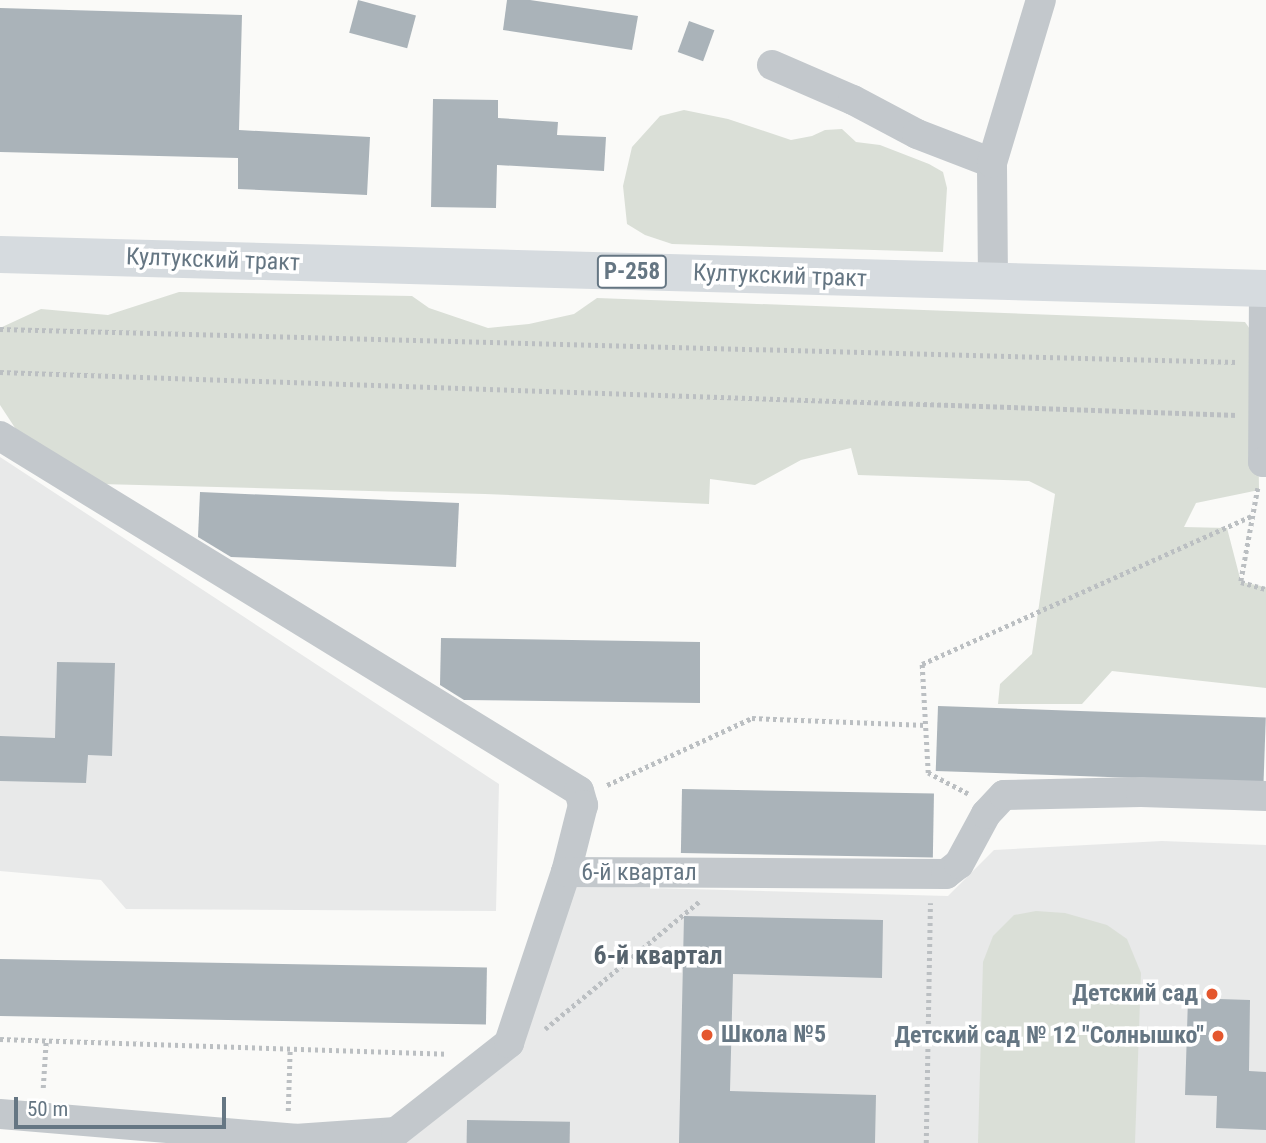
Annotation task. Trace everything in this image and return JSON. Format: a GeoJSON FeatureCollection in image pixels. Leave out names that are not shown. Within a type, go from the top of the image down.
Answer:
{"type":"FeatureCollection","features":[{"type":"Feature","properties":{"kind":"main road","name":"Култукский тракт"},"geometry":{"type":"LineString","coordinates":[[0,254],[1265,288]]}},
{"type":"Feature","properties":{"kind":"lane"},"geometry":{"type":"LineString","coordinates":[[993,282],[992,163],[1041,0]]}},
{"type":"Feature","properties":{"kind":"lane"},"geometry":{"type":"LineString","coordinates":[[772,65],[853,100],[917,135],[992,163]]}},
{"type":"Feature","properties":{"kind":"lane"},"geometry":{"type":"LineString","coordinates":[[1264,462],[1265,288]]}},
{"type":"Feature","properties":{"kind":"lane"},"geometry":{"type":"LineString","coordinates":[[0,436],[579,791],[583,805],[566,872]]}},
{"type":"Feature","properties":{"kind":"lane"},"geometry":{"type":"LineString","coordinates":[[993,807],[1004,795],[1141,792],[1266,796]]}},
{"type":"Feature","properties":{"kind":"lane","name":"6-й квартал"},"geometry":{"type":"LineString","coordinates":[[0,1114],[287,1138],[396,1132],[509,1043],[566,872],[946,874],[959,864],[993,807]]}},
{"type":"Feature","properties":{"kind":"path"},"geometry":{"type":"LineString","coordinates":[[0,328],[1263,363]]}},
{"type":"Feature","properties":{"kind":"path"},"geometry":{"type":"LineString","coordinates":[[0,372],[1263,416]]}},
{"type":"Feature","properties":{"kind":"path"},"geometry":{"type":"LineString","coordinates":[[1264,462],[1241,582],[1266,589]]}},
{"type":"Feature","properties":{"kind":"path"},"geometry":{"type":"LineString","coordinates":[[993,807],[928,773],[922,664],[1253,514]]}},
{"type":"Feature","properties":{"kind":"path"},"geometry":{"type":"LineString","coordinates":[[580,797],[752,718],[926,725]]}},
{"type":"Feature","properties":{"kind":"path"},"geometry":{"type":"LineString","coordinates":[[540,1034],[714,890],[722,873]]}},
{"type":"Feature","properties":{"kind":"path"},"geometry":{"type":"LineString","coordinates":[[926,1143],[930,874]]}},
{"type":"Feature","properties":{"kind":"path"},"geometry":{"type":"LineString","coordinates":[[0,1039],[492,1056]]}},
{"type":"Feature","properties":{"kind":"path"},"geometry":{"type":"LineString","coordinates":[[42,1117],[46,1040]]}},
{"type":"Feature","properties":{"kind":"path"},"geometry":{"type":"LineString","coordinates":[[287,1138],[290,1049]]}},
{"type":"Feature","properties":{"kind":"shaded area"},"geometry":{"type":"Polygon","coordinates":[[[684,110],[728,119],[791,140],[825,130],[842,129],[856,142],[880,145],[929,164],[943,172],[947,188],[943,252],[672,244],[645,235],[627,224],[623,186],[632,147],[660,116],[684,110]]]}},
{"type":"Feature","properties":{"kind":"shaded area"},"geometry":{"type":"Polygon","coordinates":[[[179,292],[412,296],[429,308],[488,328],[529,324],[574,314],[597,298],[1245,322],[1257,339],[1259,490],[1196,503],[1184,527],[1227,528],[1241,582],[1266,587],[1266,688],[1112,671],[1082,704],[998,704],[1000,684],[1032,654],[1055,494],[1029,481],[858,475],[851,448],[801,460],[755,485],[710,479],[709,504],[485,494],[100,484],[21,437],[0,405],[0,328],[41,309],[108,315],[179,292]]]}},
{"type":"Feature","properties":{"kind":"shaded area"},"geometry":{"type":"Polygon","coordinates":[[[0,457],[499,784],[496,911],[126,909],[101,880],[0,871],[0,457]]]}},
{"type":"Feature","properties":{"kind":"shaded area"},"geometry":{"type":"Polygon","coordinates":[[[1162,841],[1266,845],[1266,1143],[405,1143],[519,1051],[574,886],[948,896],[994,850],[1162,841]]]}},
{"type":"Feature","properties":{"kind":"shaded area"},"geometry":{"type":"Polygon","coordinates":[[[1036,911],[1065,913],[1107,925],[1127,939],[1141,973],[1135,1143],[978,1143],[983,962],[993,936],[1014,915],[1036,911]]]}},
{"type":"Feature","properties":{"kind":"building"},"geometry":{"type":"Polygon","coordinates":[[[358,0],[416,16],[407,48],[349,33],[358,0]]]}},
{"type":"Feature","properties":{"kind":"building"},"geometry":{"type":"Polygon","coordinates":[[[507,0],[530,0],[638,16],[632,50],[503,30],[507,0]]]}},
{"type":"Feature","properties":{"kind":"building"},"geometry":{"type":"Polygon","coordinates":[[[0,8],[242,15],[239,130],[370,137],[367,195],[238,189],[238,158],[0,152],[0,8]]]}},
{"type":"Feature","properties":{"kind":"building"},"geometry":{"type":"Polygon","coordinates":[[[689,21],[714,30],[703,61],[678,52],[689,21]]]}},
{"type":"Feature","properties":{"kind":"building"},"geometry":{"type":"Polygon","coordinates":[[[433,99],[498,100],[498,118],[558,122],[557,135],[606,137],[604,171],[497,165],[496,208],[431,207],[433,99]]]}},
{"type":"Feature","properties":{"kind":"building"},"geometry":{"type":"Polygon","coordinates":[[[200,492],[459,503],[456,567],[231,557],[198,537],[200,492]]]}},
{"type":"Feature","properties":{"kind":"building"},"geometry":{"type":"Polygon","coordinates":[[[441,638],[700,642],[700,703],[464,700],[440,685],[441,638]]]}},
{"type":"Feature","properties":{"kind":"building"},"geometry":{"type":"Polygon","coordinates":[[[57,662],[115,663],[112,756],[88,755],[86,783],[0,781],[0,736],[55,738],[57,662]]]}},
{"type":"Feature","properties":{"kind":"building"},"geometry":{"type":"Polygon","coordinates":[[[938,706],[1266,717],[1264,782],[936,771],[938,706]]]}},
{"type":"Feature","properties":{"kind":"building"},"geometry":{"type":"Polygon","coordinates":[[[682,789],[934,793],[933,857],[681,853],[682,789]]]}},
{"type":"Feature","properties":{"kind":"building","name":"Школа №5"},"geometry":{"type":"Polygon","coordinates":[[[684,916],[883,920],[882,978],[733,974],[730,1091],[876,1095],[875,1143],[679,1143],[684,916]]]}},
{"type":"Feature","properties":{"kind":"building"},"geometry":{"type":"Polygon","coordinates":[[[0,959],[487,967],[486,1024],[0,1016],[0,959]]]}},
{"type":"Feature","properties":{"kind":"building","name":"Детский сад № 12 \"Солнышко\""},"geometry":{"type":"Polygon","coordinates":[[[1188,998],[1250,1000],[1249,1071],[1266,1072],[1266,1130],[1216,1128],[1217,1096],[1185,1095],[1188,998]]]}},
{"type":"Feature","properties":{"kind":"building"},"geometry":{"type":"Polygon","coordinates":[[[467,1120],[570,1122],[570,1143],[467,1143],[467,1120]]]}},
{"type":"Feature","properties":{"kind":"place","name":"Детский сад"},"geometry":{"type":"Point","coordinates":[1212,994]}},
{"type":"Feature","properties":{"kind":"place","name":"Школа №5"},"geometry":{"type":"Point","coordinates":[707,1035]}},
{"type":"Feature","properties":{"kind":"place","name":"Детский сад № 12 \"Солнышко\""},"geometry":{"type":"Point","coordinates":[1218,1036]}},
{"type":"Feature","properties":{"kind":"district","name":"6-й квартал"},"geometry":{"type":"Point","coordinates":[658,956]}}]}
